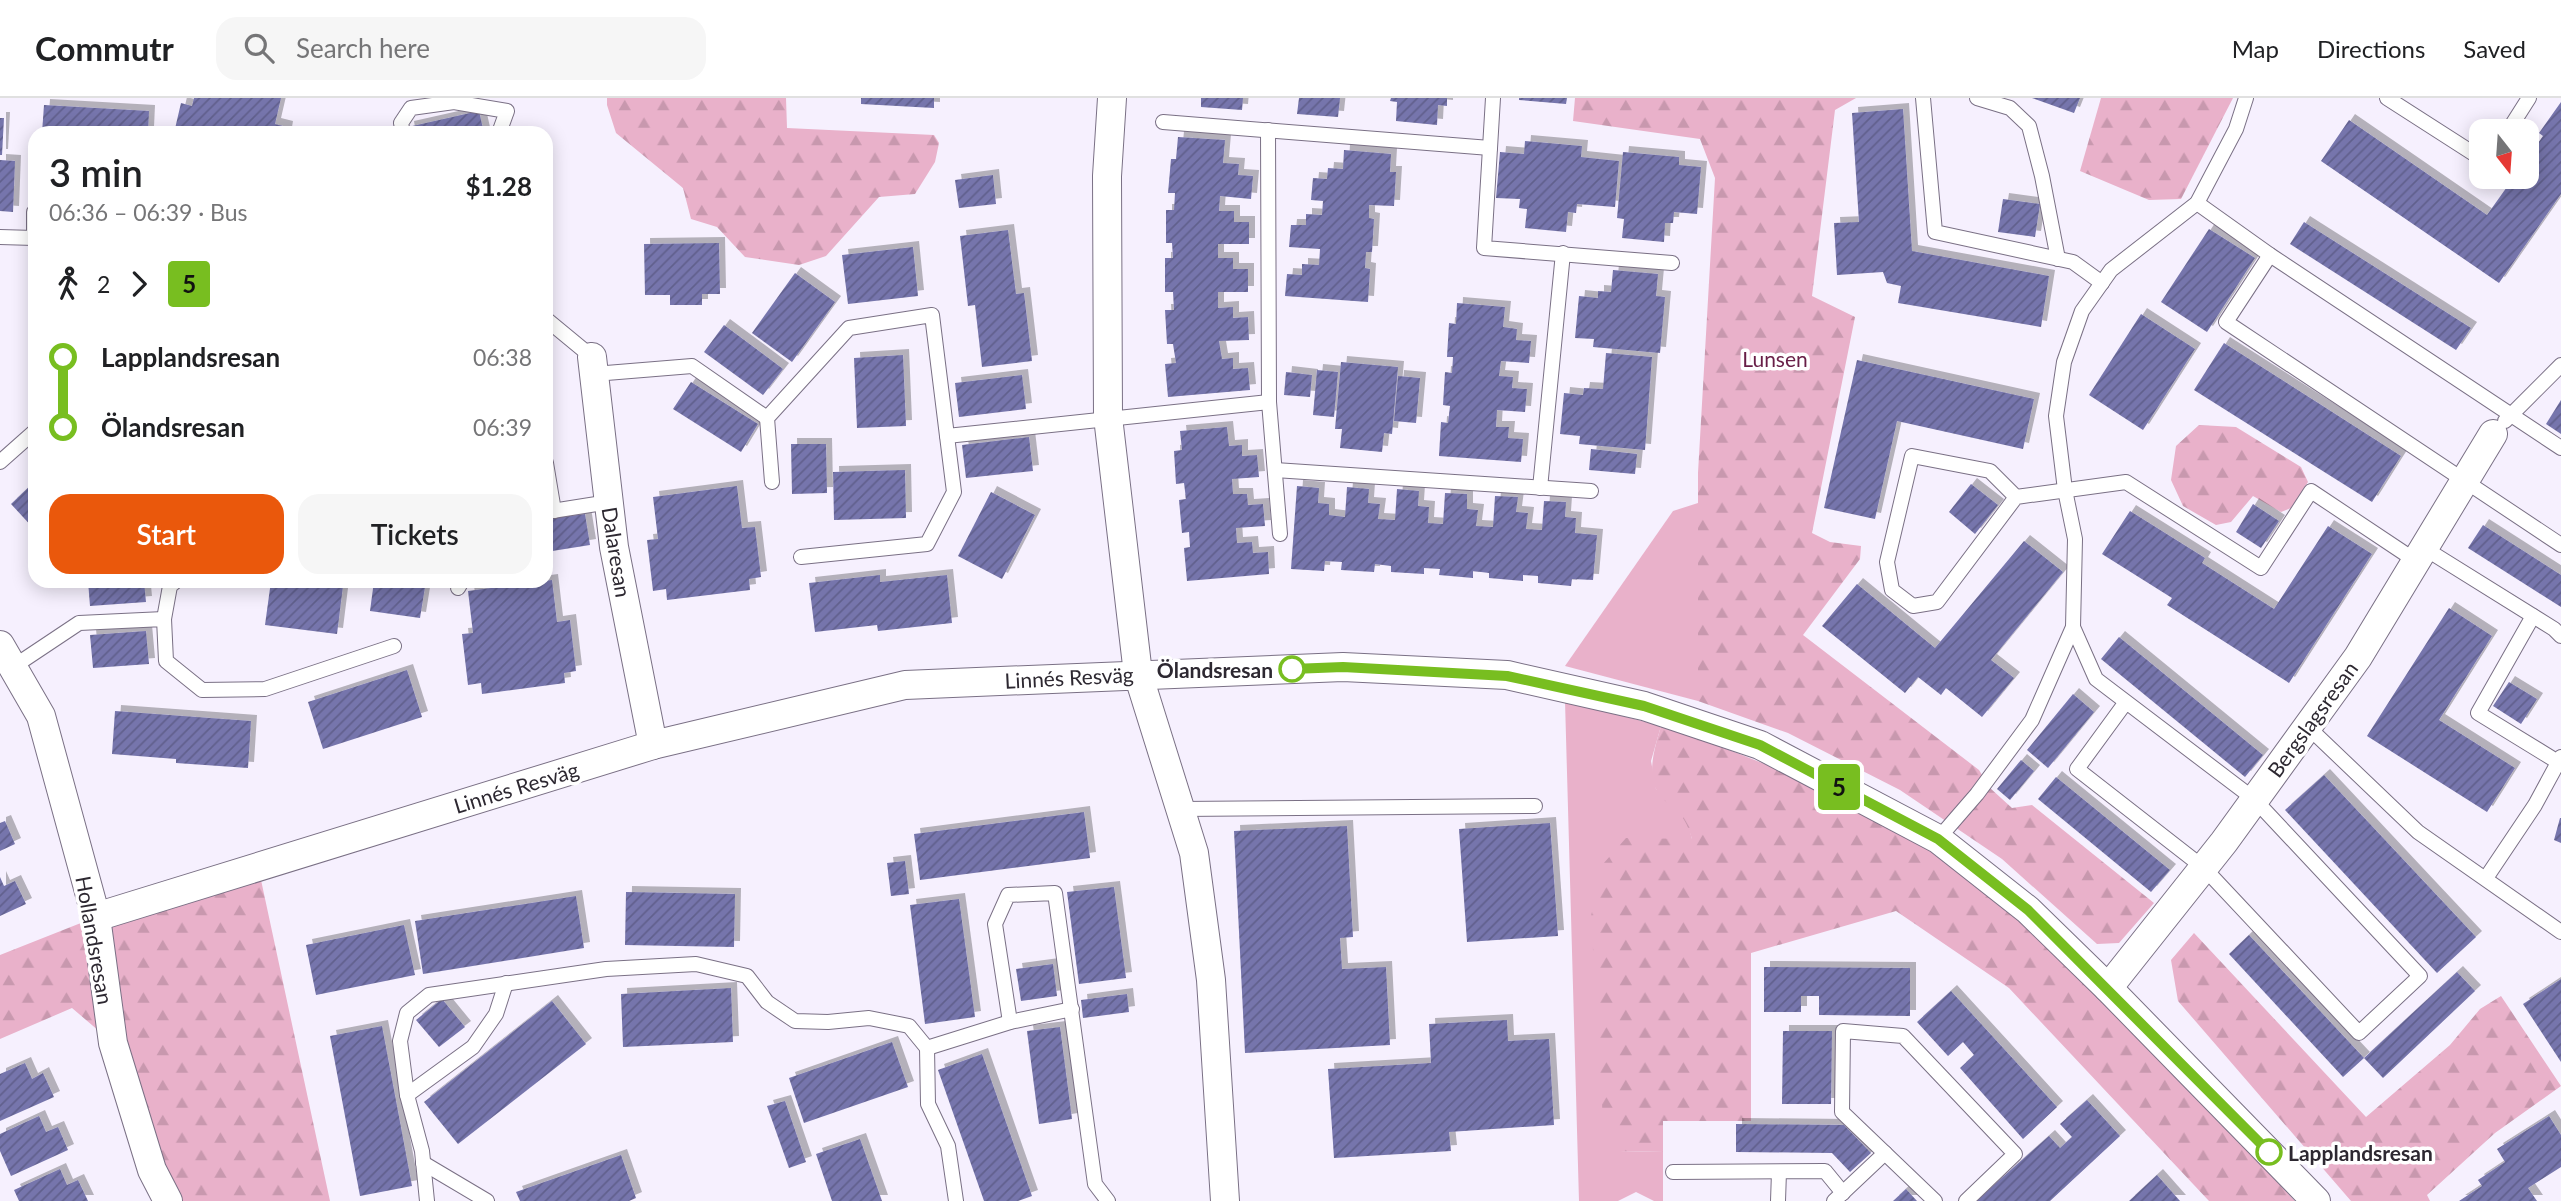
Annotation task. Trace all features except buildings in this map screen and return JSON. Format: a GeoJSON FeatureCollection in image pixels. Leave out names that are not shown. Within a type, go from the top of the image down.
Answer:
{"type":"FeatureCollection","features":[{"type":"Feature","properties":{"kind":"street"},"geometry":{"type":"LineString","coordinates":[[1112,98],[1107,176],[1108,417],[1138,674],[1194,852],[1210,980],[1225,1201]]}},
{"type":"Feature","properties":{"kind":"street","name":"Dalaresan"},"geometry":{"type":"LineString","coordinates":[[593,365],[614,547],[653,745]]}},
{"type":"Feature","properties":{"kind":"street","name":"Bergslagsresan"},"geometry":{"type":"LineString","coordinates":[[2108,988],[2204,868],[2358,657],[2464,481],[2501,425]]}},
{"type":"Feature","properties":{"kind":"street","name":"Hollandsresan"},"geometry":{"type":"LineString","coordinates":[[6,656],[41,716],[96,917],[113,1044],[152,1170],[168,1201]]}},
{"type":"Feature","properties":{"kind":"street","name":"Linnés Resväg"},"geometry":{"type":"LineString","coordinates":[[96,917],[653,745],[905,685],[1343,667],[1507,676],[1644,706],[1760,745],[1938,839],[2028,910],[2316,1201]]}},
{"type":"Feature","properties":{"kind":"lane"},"geometry":{"type":"LineString","coordinates":[[1493,98],[1484,248],[1672,263]]}},
{"type":"Feature","properties":{"kind":"lane"},"geometry":{"type":"LineString","coordinates":[[1923,98],[1935,232],[2073,262],[2102,283]]}},
{"type":"Feature","properties":{"kind":"lane"},"geometry":{"type":"LineString","coordinates":[[1977,98],[2010,108],[2029,127],[2042,176],[2057,259]]}},
{"type":"Feature","properties":{"kind":"lane"},"geometry":{"type":"LineString","coordinates":[[1938,839],[1977,794],[2032,720],[2073,627],[2075,539],[2065,490],[2056,416],[2064,362],[2082,310],[2111,271],[2197,203],[2236,128],[2246,98]]}},
{"type":"Feature","properties":{"kind":"lane"},"geometry":{"type":"LineString","coordinates":[[2387,98],[2469,151]]}},
{"type":"Feature","properties":{"kind":"lane"},"geometry":{"type":"LineString","coordinates":[[2516,119],[2529,98]]}},
{"type":"Feature","properties":{"kind":"lane"},"geometry":{"type":"LineString","coordinates":[[402,126],[411,108],[454,102],[507,111],[502,126]]}},
{"type":"Feature","properties":{"kind":"lane"},"geometry":{"type":"LineString","coordinates":[[1163,122],[1490,148]]}},
{"type":"Feature","properties":{"kind":"lane"},"geometry":{"type":"LineString","coordinates":[[1268,130],[1269,402],[1280,534]]}},
{"type":"Feature","properties":{"kind":"lane"},"geometry":{"type":"LineString","coordinates":[[2197,203],[2501,425],[2561,449]]}},
{"type":"Feature","properties":{"kind":"lane"},"geometry":{"type":"LineString","coordinates":[[0,237],[28,239]]}},
{"type":"Feature","properties":{"kind":"lane"},"geometry":{"type":"LineString","coordinates":[[1540,488],[1563,253]]}},
{"type":"Feature","properties":{"kind":"lane"},"geometry":{"type":"LineString","coordinates":[[2270,256],[2225,323],[2561,545]]}},
{"type":"Feature","properties":{"kind":"lane"},"geometry":{"type":"LineString","coordinates":[[772,482],[766,418],[849,328],[932,315],[954,492],[927,544],[801,557]]}},
{"type":"Feature","properties":{"kind":"lane"},"geometry":{"type":"LineString","coordinates":[[553,326],[593,365],[692,366],[766,418]]}},
{"type":"Feature","properties":{"kind":"lane"},"geometry":{"type":"LineString","coordinates":[[2501,425],[2561,365]]}},
{"type":"Feature","properties":{"kind":"lane"},"geometry":{"type":"LineString","coordinates":[[947,436],[1269,402]]}},
{"type":"Feature","properties":{"kind":"lane"},"geometry":{"type":"LineString","coordinates":[[0,462],[28,437]]}},
{"type":"Feature","properties":{"kind":"lane"},"geometry":{"type":"LineString","coordinates":[[2016,497],[1990,471],[1912,456],[1887,562],[1892,590],[1913,606],[1937,602],[2016,497],[2126,482],[2261,568],[2311,491],[2533,616],[2561,636]]}},
{"type":"Feature","properties":{"kind":"lane"},"geometry":{"type":"LineString","coordinates":[[1275,470],[1591,491]]}},
{"type":"Feature","properties":{"kind":"lane"},"geometry":{"type":"LineString","coordinates":[[553,511],[608,502]]}},
{"type":"Feature","properties":{"kind":"lane"},"geometry":{"type":"LineString","coordinates":[[170,588],[164,619],[166,661],[202,690],[265,689],[394,646]]}},
{"type":"Feature","properties":{"kind":"lane"},"geometry":{"type":"LineString","coordinates":[[2486,878],[2535,805],[2559,760],[2478,713],[2533,616]]}},
{"type":"Feature","properties":{"kind":"lane"},"geometry":{"type":"LineString","coordinates":[[6,656],[79,623],[164,619]]}},
{"type":"Feature","properties":{"kind":"lane"},"geometry":{"type":"LineString","coordinates":[[2073,627],[2096,679],[2254,799],[2420,976],[2359,1033],[2204,868],[2077,769],[2126,702]]}},
{"type":"Feature","properties":{"kind":"lane"},"geometry":{"type":"LineString","coordinates":[[2307,726],[2418,832],[2561,932]]}},
{"type":"Feature","properties":{"kind":"lane"},"geometry":{"type":"LineString","coordinates":[[1180,809],[1535,806]]}},
{"type":"Feature","properties":{"kind":"lane"},"geometry":{"type":"LineString","coordinates":[[1010,1022],[995,923],[1008,895],[1055,893],[1095,1184],[1108,1201]]}},
{"type":"Feature","properties":{"kind":"lane"},"geometry":{"type":"LineString","coordinates":[[427,1201],[423,1163],[407,1095],[400,1041],[407,1013],[429,995],[606,969],[696,964],[747,976],[767,1002],[795,1021],[828,1022],[869,1018],[909,1026],[928,1048],[928,1104],[948,1146],[956,1201]]}},
{"type":"Feature","properties":{"kind":"lane"},"geometry":{"type":"LineString","coordinates":[[407,1095],[473,1047],[496,1014],[506,983]]}},
{"type":"Feature","properties":{"kind":"lane"},"geometry":{"type":"LineString","coordinates":[[928,1048],[1010,1022],[1072,1009]]}},
{"type":"Feature","properties":{"kind":"lane"},"geometry":{"type":"LineString","coordinates":[[1935,1201],[1842,1112],[1843,1031],[1903,1036],[2015,1154],[1966,1201]]}},
{"type":"Feature","properties":{"kind":"lane"},"geometry":{"type":"LineString","coordinates":[[1673,1172],[1825,1171],[1838,1197],[1885,1153]]}},
{"type":"Feature","properties":{"kind":"lane"},"geometry":{"type":"LineString","coordinates":[[423,1163],[487,1201]]}},
{"type":"Feature","properties":{"kind":"lane"},"geometry":{"type":"LineString","coordinates":[[1778,1201],[1779,1172]]}},
{"type":"Feature","properties":{"kind":"green space"},"geometry":{"type":"Polygon","coordinates":[[[607,98],[786,98],[787,128],[934,135],[939,143],[935,162],[915,194],[879,197],[826,256],[799,265],[745,257],[717,227],[691,219],[683,188],[616,133],[607,98]]]}},
{"type":"Feature","properties":{"kind":"green space","name":"Lunsen"},"geometry":{"type":"Polygon","coordinates":[[[1575,98],[1856,98],[1835,110],[1812,296],[1855,317],[1812,533],[1830,542],[1861,546],[1860,559],[1803,635],[1979,770],[1990,788],[2012,808],[2032,805],[2154,903],[2119,943],[2097,944],[2002,859],[1900,790],[1788,733],[1698,701],[1698,473],[1715,178],[1700,139],[1573,121],[1575,98]]]}},
{"type":"Feature","properties":{"kind":"green space"},"geometry":{"type":"Polygon","coordinates":[[[2101,98],[2233,98],[2181,199],[2149,200],[2080,171],[2101,98]]]}},
{"type":"Feature","properties":{"kind":"green space"},"geometry":{"type":"Polygon","coordinates":[[[2199,425],[2236,427],[2301,467],[2308,482],[2291,508],[2281,512],[2253,496],[2231,522],[2216,525],[2183,506],[2171,480],[2176,446],[2199,425]]]}},
{"type":"Feature","properties":{"kind":"green space"},"geometry":{"type":"Polygon","coordinates":[[[1698,503],[1698,701],[1565,666],[1673,511],[1698,503]]]}},
{"type":"Feature","properties":{"kind":"green space"},"geometry":{"type":"Polygon","coordinates":[[[1565,701],[1661,726],[1651,761],[1656,789],[1687,820],[1692,839],[1620,1151],[1663,1152],[1663,1201],[1654,1201],[1636,1192],[1618,1201],[1579,1201],[1565,701]]]}},
{"type":"Feature","properties":{"kind":"green space"},"geometry":{"type":"Polygon","coordinates":[[[1661,726],[1782,771],[1860,808],[1934,852],[1987,889],[2039,933],[2103,996],[2295,1201],[2209,1201],[2009,988],[1896,911],[1751,953],[1751,1121],[1663,1121],[1663,1152],[1620,1151],[1603,1121],[1591,916],[1603,864],[1626,838],[1692,839],[1685,821],[1662,798],[1654,784],[1653,758],[1661,726]]]}},
{"type":"Feature","properties":{"kind":"green space"},"geometry":{"type":"Polygon","coordinates":[[[258,866],[330,1201],[168,1201],[113,1043],[72,1008],[0,1039],[0,955],[96,917],[258,866]]]}},
{"type":"Feature","properties":{"kind":"green space"},"geometry":{"type":"Polygon","coordinates":[[[2194,933],[2366,1117],[2450,1045],[2480,1009],[2501,996],[2561,1086],[2495,1133],[2427,1195],[2430,1201],[2351,1201],[2178,1001],[2171,960],[2194,933]]]}},
{"type":"Feature","properties":{"kind":"bus line","name":"5"},"geometry":{"type":"LineString","coordinates":[[1292,669],[1343,667],[1507,676],[1644,706],[1760,745],[1938,839],[2028,910],[2269,1152]]}},
{"type":"Feature","properties":{"kind":"place","name":"Ölandsresan"},"geometry":{"type":"Point","coordinates":[1292,669]}},
{"type":"Feature","properties":{"kind":"place","name":"Lapplandsresan"},"geometry":{"type":"Point","coordinates":[2269,1152]}}]}
